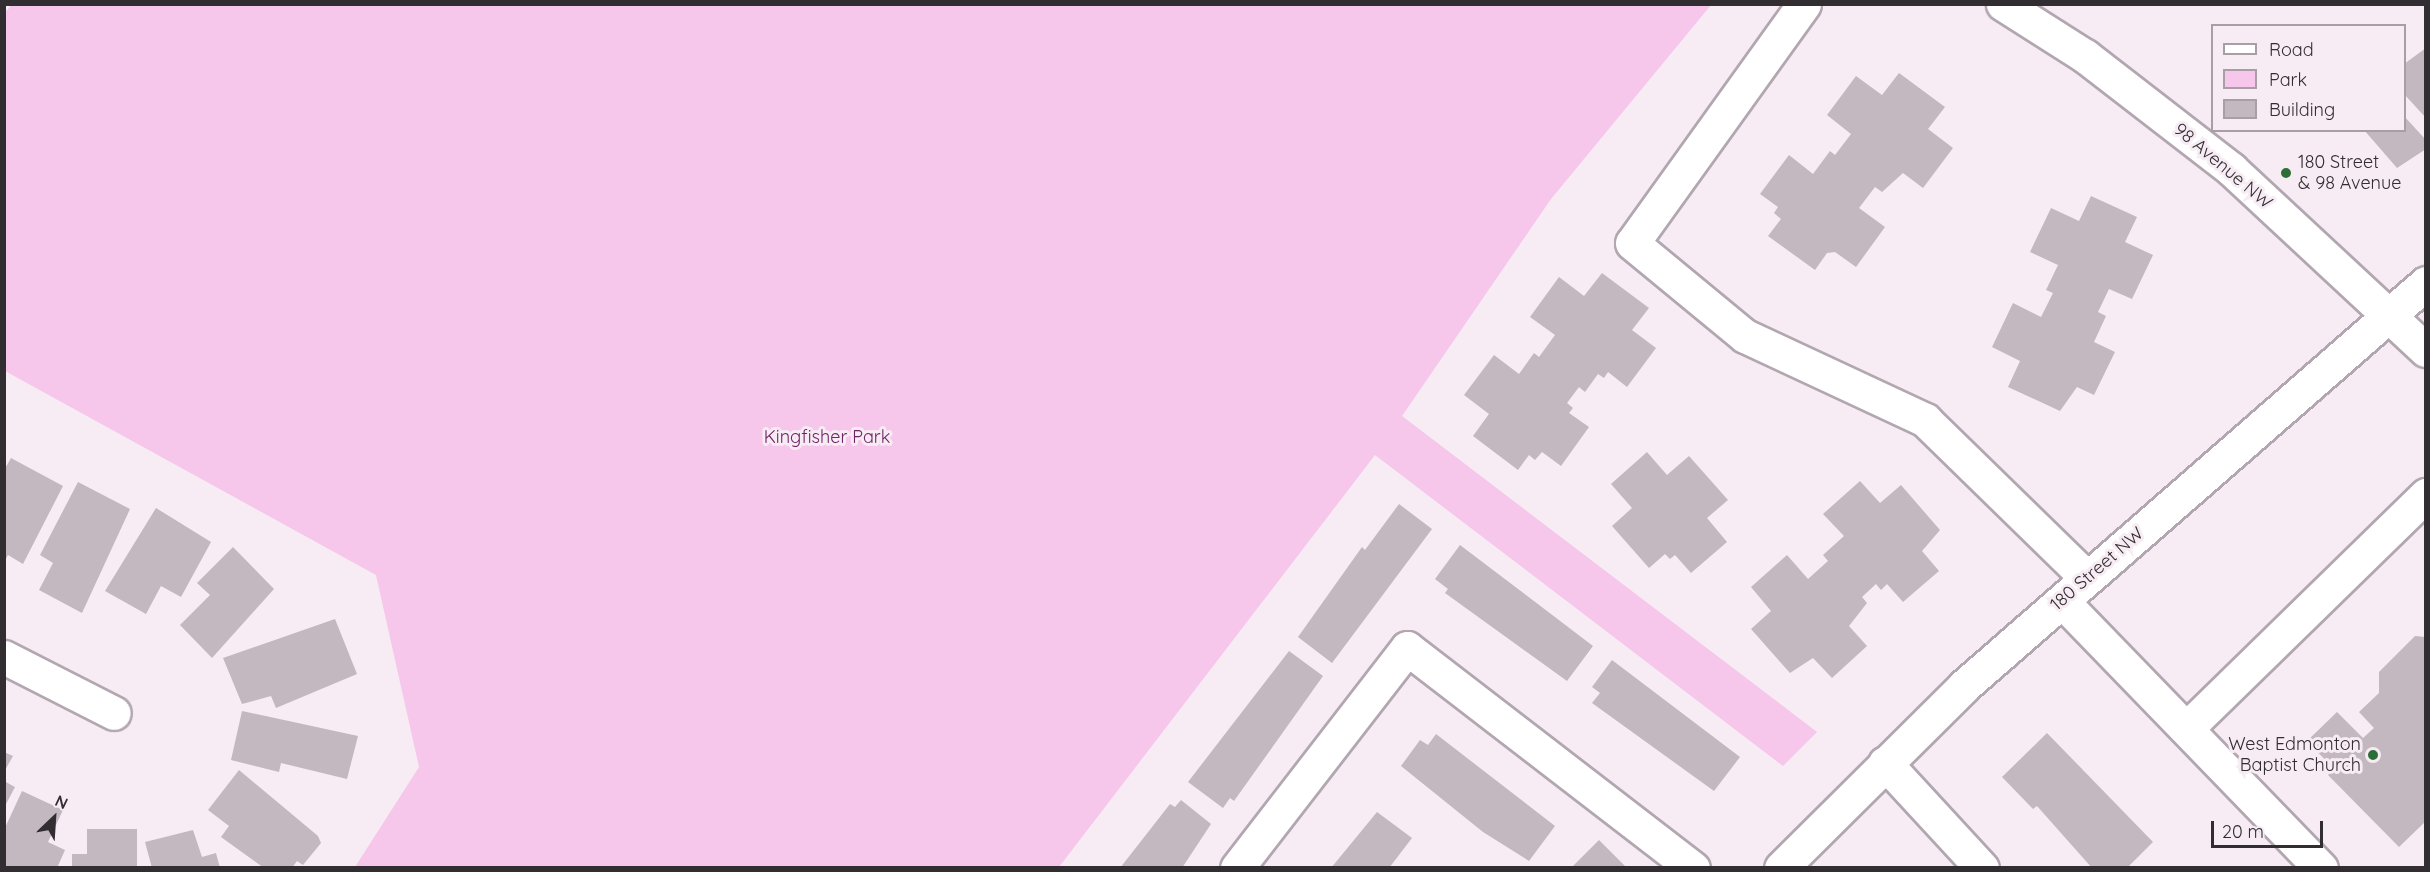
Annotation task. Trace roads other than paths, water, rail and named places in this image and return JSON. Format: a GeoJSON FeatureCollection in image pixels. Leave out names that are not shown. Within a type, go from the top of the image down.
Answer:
{"type":"FeatureCollection","features":[{"type":"Feature","properties":{"kind":"street"},"geometry":{"type":"LineString","coordinates":[[1804,4],[1632,243],[1745,336],[1925,420],[2087,578]]}},
{"type":"Feature","properties":{"kind":"street","name":"98 Avenue NW"},"geometry":{"type":"LineString","coordinates":[[2003,4],[2085,56],[2231,169],[2390,314],[2426,350]]}},
{"type":"Feature","properties":{"kind":"street","name":"180 Street NW"},"geometry":{"type":"LineString","coordinates":[[1781,867],[1886,763],[2087,578],[2426,283]]}},
{"type":"Feature","properties":{"kind":"street"},"geometry":{"type":"LineString","coordinates":[[2187,728],[2426,495]]}},
{"type":"Feature","properties":{"kind":"street"},"geometry":{"type":"LineString","coordinates":[[2062,601],[2321,867]]}},
{"type":"Feature","properties":{"kind":"street"},"geometry":{"type":"LineString","coordinates":[[1237,867],[1407,648],[1693,867]]}},
{"type":"Feature","properties":{"kind":"street"},"geometry":{"type":"LineString","coordinates":[[4,657],[114,713]]}},
{"type":"Feature","properties":{"kind":"street"},"geometry":{"type":"LineString","coordinates":[[1886,763],[1982,867]]}},
{"type":"Feature","properties":{"kind":"place","name":"180 Street & 98 Avenue"},"geometry":{"type":"Point","coordinates":[2286,173]}},
{"type":"Feature","properties":{"kind":"place","name":"West Edmonton Baptist Church"},"geometry":{"type":"Point","coordinates":[2373,755]}},
{"type":"Feature","properties":{"kind":"park label","name":"Kingfisher Park"},"geometry":{"type":"Point","coordinates":[827,437]}}]}
